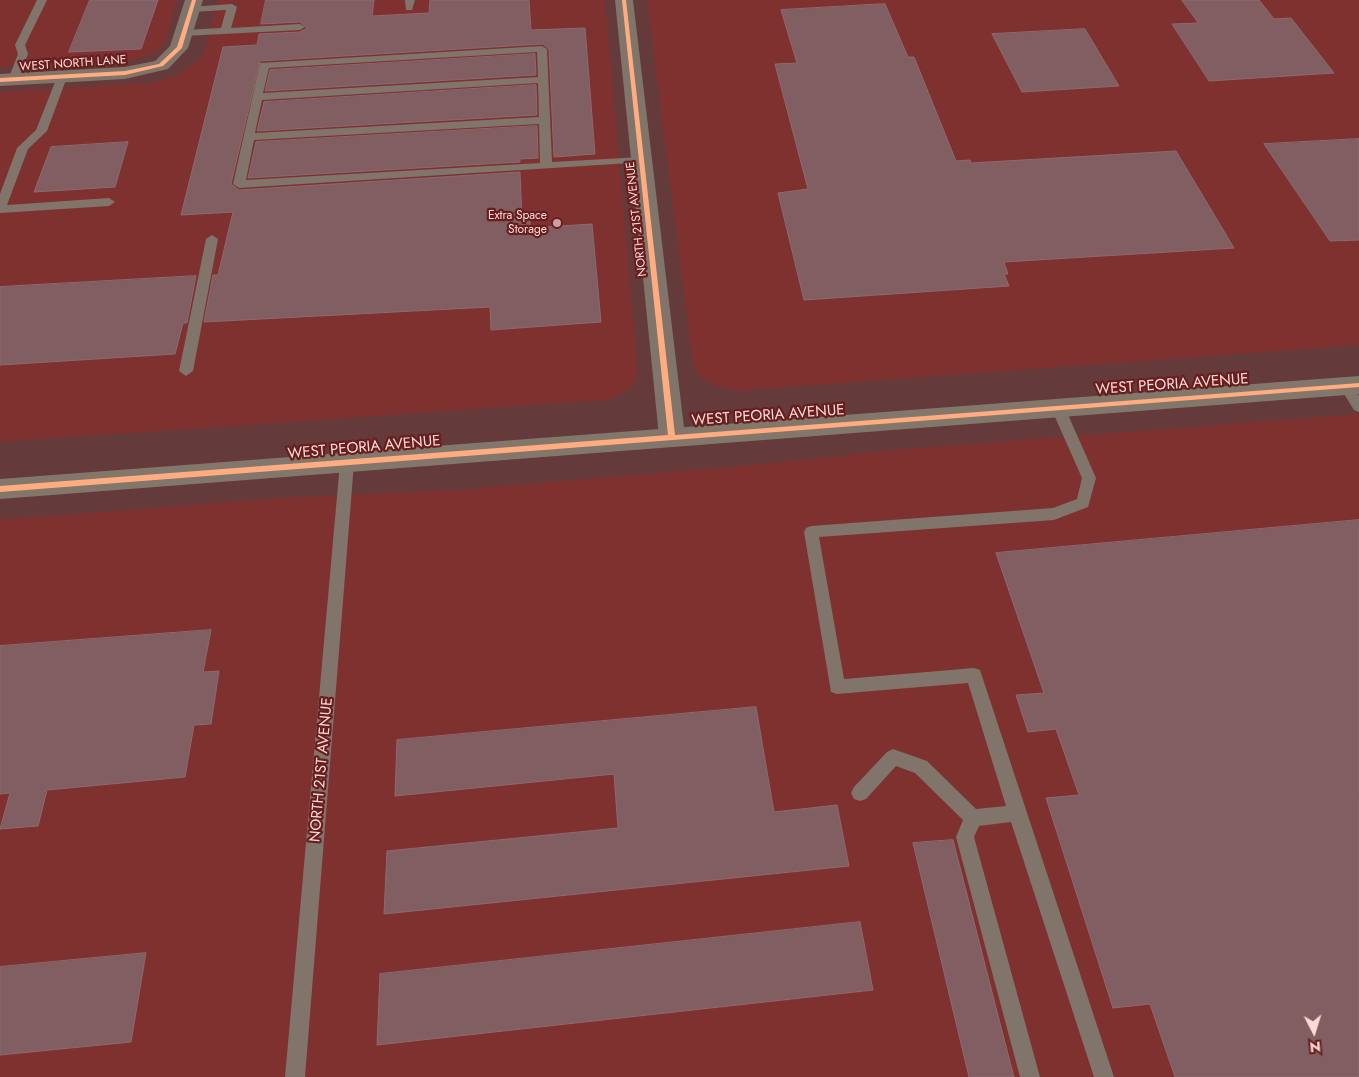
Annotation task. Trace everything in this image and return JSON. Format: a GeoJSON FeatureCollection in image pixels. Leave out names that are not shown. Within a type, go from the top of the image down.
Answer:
{"type":"FeatureCollection","features":[{"type":"Feature","properties":{"kind":"main road","name":"WEST PEORIA AVENUE"},"geometry":{"type":"LineString","coordinates":[[0,489],[1352,385]]}},
{"type":"Feature","properties":{"kind":"street","name":"NORTH 21ST AVENUE"},"geometry":{"type":"LineString","coordinates":[[624,0],[672,436]]}},
{"type":"Feature","properties":{"kind":"street","name":"WEST NORTH LANE"},"geometry":{"type":"LineString","coordinates":[[6,80],[125,73],[161,65],[180,48],[193,4]]}},
{"type":"Feature","properties":{"kind":"lane"},"geometry":{"type":"LineString","coordinates":[[6,80],[23,54],[20,44],[42,0]]}},
{"type":"Feature","properties":{"kind":"lane"},"geometry":{"type":"LineString","coordinates":[[193,4],[232,7],[224,31]]}},
{"type":"Feature","properties":{"kind":"lane"},"geometry":{"type":"LineString","coordinates":[[184,33],[300,27]]}},
{"type":"Feature","properties":{"kind":"lane"},"geometry":{"type":"LineString","coordinates":[[546,166],[542,49],[264,65],[239,184],[546,166],[642,160]]}},
{"type":"Feature","properties":{"kind":"lane"},"geometry":{"type":"LineString","coordinates":[[62,77],[41,131],[23,148],[0,209],[109,202]]}},
{"type":"Feature","properties":{"kind":"lane"},"geometry":{"type":"LineString","coordinates":[[257,96],[543,80]]}},
{"type":"Feature","properties":{"kind":"lane"},"geometry":{"type":"LineString","coordinates":[[248,137],[545,120]]}},
{"type":"Feature","properties":{"kind":"lane"},"geometry":{"type":"LineString","coordinates":[[186,371],[212,239]]}},
{"type":"Feature","properties":{"kind":"lane"},"geometry":{"type":"LineString","coordinates":[[1352,385],[1359,407]]}},
{"type":"Feature","properties":{"kind":"lane"},"geometry":{"type":"LineString","coordinates":[[1058,408],[1089,478],[1083,503],[1054,514],[811,532],[837,687],[974,675],[1017,813],[1104,1077]]}},
{"type":"Feature","properties":{"kind":"lane","name":"NORTH 21ST AVENUE"},"geometry":{"type":"LineString","coordinates":[[295,1077],[347,463]]}},
{"type":"Feature","properties":{"kind":"lane"},"geometry":{"type":"LineString","coordinates":[[860,793],[893,757],[921,766],[973,818]]}},
{"type":"Feature","properties":{"kind":"lane"},"geometry":{"type":"LineString","coordinates":[[973,818],[1017,813]]}},
{"type":"Feature","properties":{"kind":"lane"},"geometry":{"type":"LineString","coordinates":[[973,818],[965,837],[1030,1077]]}},
{"type":"Feature","properties":{"kind":"shaded area"},"geometry":{"type":"Polygon","coordinates":[[[0,0],[177,0],[165,43],[153,53],[134,60],[0,67],[0,0]]]}},
{"type":"Feature","properties":{"kind":"shaded area"},"geometry":{"type":"Polygon","coordinates":[[[218,0],[605,0],[638,375],[632,386],[622,394],[606,400],[0,442],[0,92],[155,82],[179,74],[203,56],[218,0]]]}},
{"type":"Feature","properties":{"kind":"shaded area"},"geometry":{"type":"Polygon","coordinates":[[[647,0],[1359,0],[1359,345],[735,391],[716,386],[699,376],[693,364],[647,0]]]}},
{"type":"Feature","properties":{"kind":"shaded area"},"geometry":{"type":"Polygon","coordinates":[[[1359,414],[1359,1077],[0,1077],[0,520],[278,498],[455,490],[742,466],[892,450],[1359,414]]]}},
{"type":"Feature","properties":{"kind":"building"},"geometry":{"type":"Polygon","coordinates":[[[90,0],[158,0],[141,49],[69,52],[90,0]]]}},
{"type":"Feature","properties":{"kind":"building"},"geometry":{"type":"Polygon","coordinates":[[[266,0],[374,0],[372,16],[429,13],[430,0],[529,0],[531,30],[585,28],[595,154],[554,157],[549,49],[543,44],[260,61],[231,184],[239,190],[520,172],[522,219],[530,219],[530,228],[592,224],[601,322],[491,330],[490,307],[204,322],[213,275],[218,275],[233,212],[181,215],[223,47],[257,45],[259,34],[300,32],[307,28],[300,22],[261,24],[266,0]]]}},
{"type":"Feature","properties":{"kind":"building"},"geometry":{"type":"Polygon","coordinates":[[[1182,0],[1259,0],[1274,19],[1291,18],[1334,73],[1209,81],[1172,24],[1198,23],[1182,0]]]}},
{"type":"Feature","properties":{"kind":"building"},"geometry":{"type":"Polygon","coordinates":[[[885,4],[908,57],[914,57],[956,161],[970,160],[971,163],[1176,151],[1234,248],[1004,262],[1008,274],[1004,274],[1009,286],[804,300],[778,193],[808,189],[775,64],[797,63],[781,10],[885,4]]]}},
{"type":"Feature","properties":{"kind":"building"},"geometry":{"type":"Polygon","coordinates":[[[1085,29],[1119,86],[1022,92],[992,34],[1085,29]]]}},
{"type":"Feature","properties":{"kind":"building"},"geometry":{"type":"Polygon","coordinates":[[[535,54],[536,75],[265,91],[270,70],[535,54]]]}},
{"type":"Feature","properties":{"kind":"building"},"geometry":{"type":"Polygon","coordinates":[[[536,85],[537,115],[257,131],[264,102],[536,85]]]}},
{"type":"Feature","properties":{"kind":"building"},"geometry":{"type":"Polygon","coordinates":[[[537,126],[538,158],[520,159],[520,162],[248,178],[256,142],[537,126]]]}},
{"type":"Feature","properties":{"kind":"building"},"geometry":{"type":"Polygon","coordinates":[[[1359,139],[1359,240],[1330,241],[1264,144],[1359,139]]]}},
{"type":"Feature","properties":{"kind":"building"},"geometry":{"type":"Polygon","coordinates":[[[128,142],[115,187],[34,192],[51,147],[128,142]]]}},
{"type":"Feature","properties":{"kind":"building"},"geometry":{"type":"Polygon","coordinates":[[[196,276],[187,323],[183,323],[175,354],[0,365],[0,287],[196,276]]]}},
{"type":"Feature","properties":{"kind":"building"},"geometry":{"type":"Polygon","coordinates":[[[1359,520],[1359,1077],[1175,1077],[1150,1004],[1113,1008],[1046,798],[1079,795],[1056,729],[1028,732],[1016,695],[1044,693],[996,553],[1359,520]]]}},
{"type":"Feature","properties":{"kind":"building"},"geometry":{"type":"Polygon","coordinates":[[[211,630],[203,672],[219,671],[211,724],[194,725],[185,777],[47,790],[38,826],[0,829],[10,793],[0,794],[0,646],[211,630]]]}},
{"type":"Feature","properties":{"kind":"building"},"geometry":{"type":"Polygon","coordinates":[[[756,707],[774,812],[837,805],[849,866],[384,914],[387,851],[618,828],[614,774],[395,796],[397,740],[756,707]]]}},
{"type":"Feature","properties":{"kind":"building"},"geometry":{"type":"Polygon","coordinates":[[[953,840],[1014,1077],[969,1077],[913,843],[953,840]]]}},
{"type":"Feature","properties":{"kind":"building"},"geometry":{"type":"Polygon","coordinates":[[[860,922],[873,990],[377,1045],[380,974],[860,922]]]}},
{"type":"Feature","properties":{"kind":"building"},"geometry":{"type":"Polygon","coordinates":[[[146,953],[131,1042],[0,1055],[0,967],[146,953]]]}},
{"type":"Feature","properties":{"kind":"cycle path"},"geometry":{"type":"LineString","coordinates":[[0,80],[125,73],[161,65],[179,48],[194,0]]}},
{"type":"Feature","properties":{"kind":"cycle path"},"geometry":{"type":"LineString","coordinates":[[624,0],[672,436]]}},
{"type":"Feature","properties":{"kind":"cycle path"},"geometry":{"type":"LineString","coordinates":[[0,489],[1359,385]]}},
{"type":"Feature","properties":{"kind":"place","name":"Extra Space Storage"},"geometry":{"type":"Point","coordinates":[557,223]}}]}
